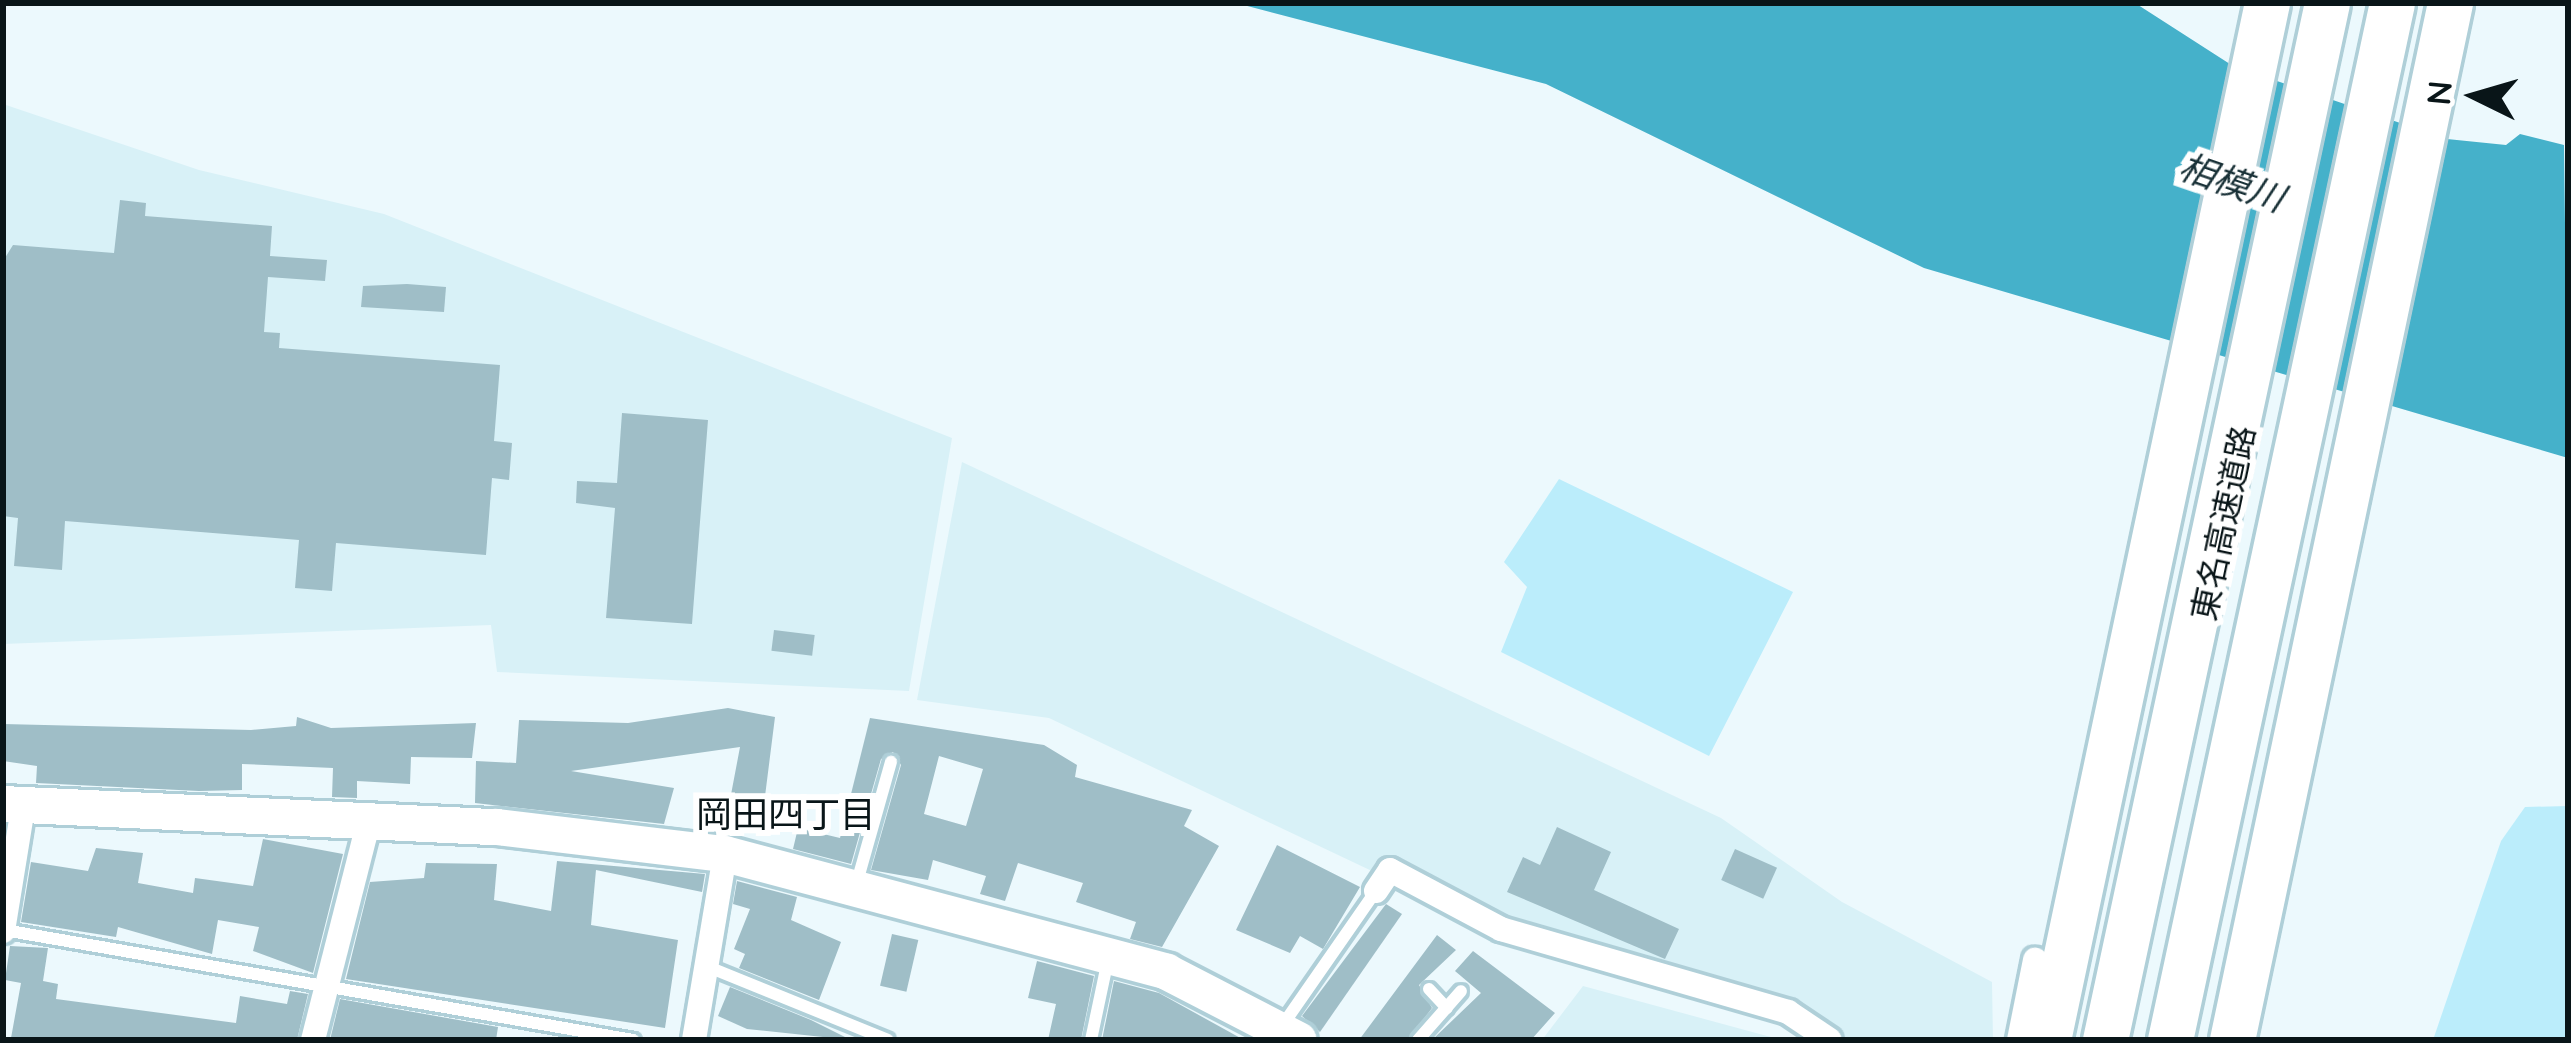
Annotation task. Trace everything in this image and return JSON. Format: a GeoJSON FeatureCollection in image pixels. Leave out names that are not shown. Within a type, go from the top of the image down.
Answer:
{"type":"FeatureCollection","features":[{"type":"Feature","properties":{"kind":"highway"},"geometry":{"type":"LineString","coordinates":[[2048,1040],[2267,3]]}},
{"type":"Feature","properties":{"kind":"highway","name":"東名高速道路"},"geometry":{"type":"LineString","coordinates":[[2105,1040],[2327,3]]}},
{"type":"Feature","properties":{"kind":"highway","name":"東名高速道路"},"geometry":{"type":"LineString","coordinates":[[2170,1040],[2392,3]]}},
{"type":"Feature","properties":{"kind":"highway"},"geometry":{"type":"LineString","coordinates":[[2232,1040],[2450,3]]}},
{"type":"Feature","properties":{"kind":"street"},"geometry":{"type":"LineString","coordinates":[[3,930],[13,805],[368,824],[724,854],[856,884],[1109,954],[1292,1036]]}},
{"type":"Feature","properties":{"kind":"street"},"geometry":{"type":"LineString","coordinates":[[313,1040],[368,824]]}},
{"type":"Feature","properties":{"kind":"street"},"geometry":{"type":"LineString","coordinates":[[694,1040],[724,854]]}},
{"type":"Feature","properties":{"kind":"street"},"geometry":{"type":"LineString","coordinates":[[1376,891],[1390,870],[1501,928],[1788,1012],[1830,1040]]}},
{"type":"Feature","properties":{"kind":"street"},"geometry":{"type":"LineString","coordinates":[[2019,1040],[2035,960]]}},
{"type":"Feature","properties":{"kind":"lane"},"geometry":{"type":"LineString","coordinates":[[856,884],[891,762]]}},
{"type":"Feature","properties":{"kind":"lane"},"geometry":{"type":"LineString","coordinates":[[1292,1036],[1376,891]]}},
{"type":"Feature","properties":{"kind":"lane"},"geometry":{"type":"LineString","coordinates":[[3,930],[325,992],[633,1040]]}},
{"type":"Feature","properties":{"kind":"lane"},"geometry":{"type":"LineString","coordinates":[[1091,1040],[1109,954]]}},
{"type":"Feature","properties":{"kind":"lane"},"geometry":{"type":"LineString","coordinates":[[706,967],[888,1040]]}},
{"type":"Feature","properties":{"kind":"lane"},"geometry":{"type":"LineString","coordinates":[[1429,989],[1447,1007]]}},
{"type":"Feature","properties":{"kind":"lane"},"geometry":{"type":"LineString","coordinates":[[1418,1040],[1461,991]]}},
{"type":"Feature","properties":{"kind":"shaded area"},"geometry":{"type":"Polygon","coordinates":[[[3,104],[199,170],[384,214],[952,438],[909,691],[497,672],[491,625],[3,644],[3,104]]]}},
{"type":"Feature","properties":{"kind":"shaded area"},"geometry":{"type":"Polygon","coordinates":[[[962,462],[1721,818],[1842,902],[1992,982],[1993,1040],[1845,1040],[1793,1005],[1508,922],[1385,855],[1374,872],[1049,718],[917,700],[962,462]]]}},
{"type":"Feature","properties":{"kind":"shaded area"},"geometry":{"type":"Polygon","coordinates":[[[1559,479],[1793,592],[1709,756],[1501,652],[1527,587],[1504,562],[1559,479]]]}},
{"type":"Feature","properties":{"kind":"shaded area"},"geometry":{"type":"Polygon","coordinates":[[[2568,806],[2568,1040],[2433,1040],[2501,841],[2525,807],[2568,806]]]}},
{"type":"Feature","properties":{"kind":"shaded area"},"geometry":{"type":"Polygon","coordinates":[[[1583,986],[1767,1036],[1784,1040],[1542,1040],[1583,986]]]}},
{"type":"Feature","properties":{"kind":"water","name":"相模川"},"geometry":{"type":"Polygon","coordinates":[[[1236,3],[2135,3],[2233,66],[2447,139],[2506,145],[2520,134],[2564,145],[2568,458],[1924,268],[1546,84],[1236,3]]]}},
{"type":"Feature","properties":{"kind":"building"},"geometry":{"type":"Polygon","coordinates":[[[120,200],[146,203],[145,216],[272,226],[270,256],[327,260],[325,281],[268,277],[264,332],[280,333],[279,348],[500,365],[494,441],[512,443],[509,480],[492,478],[486,555],[336,543],[332,591],[295,588],[299,540],[65,521],[62,570],[14,566],[18,518],[3,516],[3,261],[13,245],[114,253],[120,200]]]}},
{"type":"Feature","properties":{"kind":"building"},"geometry":{"type":"Polygon","coordinates":[[[363,286],[446,287],[444,312],[361,307],[363,286]]]}},
{"type":"Feature","properties":{"kind":"building"},"geometry":{"type":"Polygon","coordinates":[[[622,413],[708,420],[692,624],[606,618],[615,508],[576,503],[577,481],[617,483],[622,413]]]}},
{"type":"Feature","properties":{"kind":"building"},"geometry":{"type":"Polygon","coordinates":[[[774,630],[815,635],[812,656],[771,651],[774,630]]]}},
{"type":"Feature","properties":{"kind":"building"},"geometry":{"type":"Polygon","coordinates":[[[728,708],[775,717],[761,828],[726,821],[740,747],[571,771],[674,788],[664,824],[475,803],[476,761],[516,763],[519,720],[628,723],[728,708]]]}},
{"type":"Feature","properties":{"kind":"building"},"geometry":{"type":"Polygon","coordinates":[[[297,717],[331,728],[476,723],[472,758],[411,757],[410,784],[357,781],[357,798],[332,797],[333,768],[242,764],[242,790],[199,791],[36,783],[37,766],[3,761],[3,724],[251,730],[296,726],[297,717]]]}},
{"type":"Feature","properties":{"kind":"building"},"geometry":{"type":"Polygon","coordinates":[[[870,718],[1044,745],[1077,765],[1075,777],[1192,810],[1184,826],[1219,846],[1162,947],[1130,939],[1136,922],[1076,902],[1083,883],[1018,863],[1005,901],[980,894],[986,876],[933,860],[928,880],[871,870],[901,765],[893,752],[881,759],[851,864],[793,849],[798,828],[840,838],[870,718]],[[939,756],[924,814],[966,826],[983,769],[939,756]]]}},
{"type":"Feature","properties":{"kind":"building"},"geometry":{"type":"Polygon","coordinates":[[[1557,827],[1611,852],[1594,890],[1679,929],[1665,959],[1507,892],[1523,857],[1540,865],[1557,827]]]}},
{"type":"Feature","properties":{"kind":"building"},"geometry":{"type":"Polygon","coordinates":[[[263,839],[343,854],[313,973],[253,951],[259,927],[218,920],[212,954],[118,927],[116,937],[21,922],[31,862],[88,871],[96,848],[143,853],[138,883],[193,893],[195,878],[253,886],[263,839]]]}},
{"type":"Feature","properties":{"kind":"building"},"geometry":{"type":"Polygon","coordinates":[[[1277,845],[1360,887],[1323,949],[1300,936],[1290,953],[1236,930],[1277,845]]]}},
{"type":"Feature","properties":{"kind":"building"},"geometry":{"type":"Polygon","coordinates":[[[1735,849],[1777,868],[1763,899],[1721,880],[1735,849]]]}},
{"type":"Feature","properties":{"kind":"building"},"geometry":{"type":"Polygon","coordinates":[[[557,861],[705,874],[702,892],[596,870],[591,925],[678,940],[665,1028],[346,979],[370,882],[424,878],[426,863],[497,864],[494,900],[551,911],[557,861]]]}},
{"type":"Feature","properties":{"kind":"building"},"geometry":{"type":"Polygon","coordinates":[[[737,881],[797,897],[791,920],[841,942],[819,1000],[739,968],[745,954],[734,949],[750,909],[733,904],[737,881]]]}},
{"type":"Feature","properties":{"kind":"building"},"geometry":{"type":"Polygon","coordinates":[[[1386,904],[1402,914],[1320,1032],[1302,1016],[1386,904]]]}},
{"type":"Feature","properties":{"kind":"building"},"geometry":{"type":"Polygon","coordinates":[[[892,934],[918,940],[906,992],[880,986],[892,934]]]}},
{"type":"Feature","properties":{"kind":"building"},"geometry":{"type":"Polygon","coordinates":[[[1437,935],[1456,950],[1419,985],[1432,1008],[1408,1040],[1359,1040],[1437,935]]]}},
{"type":"Feature","properties":{"kind":"building"},"geometry":{"type":"Polygon","coordinates":[[[10,946],[48,948],[43,981],[58,984],[56,999],[236,1023],[240,996],[287,1004],[290,991],[308,994],[297,1040],[11,1038],[21,983],[5,980],[10,946]]]}},
{"type":"Feature","properties":{"kind":"building"},"geometry":{"type":"Polygon","coordinates":[[[1473,951],[1555,1013],[1531,1040],[1432,1040],[1481,993],[1455,971],[1473,951]]]}},
{"type":"Feature","properties":{"kind":"building"},"geometry":{"type":"Polygon","coordinates":[[[1037,961],[1094,976],[1081,1040],[1048,1040],[1056,1004],[1028,998],[1037,961]]]}},
{"type":"Feature","properties":{"kind":"building"},"geometry":{"type":"Polygon","coordinates":[[[1114,981],[1159,993],[1244,1040],[1102,1040],[1114,981]]]}},
{"type":"Feature","properties":{"kind":"building"},"geometry":{"type":"Polygon","coordinates":[[[730,987],[851,1040],[747,1029],[718,1016],[730,987]]]}},
{"type":"Feature","properties":{"kind":"building"},"geometry":{"type":"Polygon","coordinates":[[[340,999],[498,1027],[496,1040],[330,1040],[340,999]]]}},
{"type":"Feature","properties":{"kind":"district","name":"岡田四丁目"},"geometry":{"type":"Point","coordinates":[786,814]}}]}
